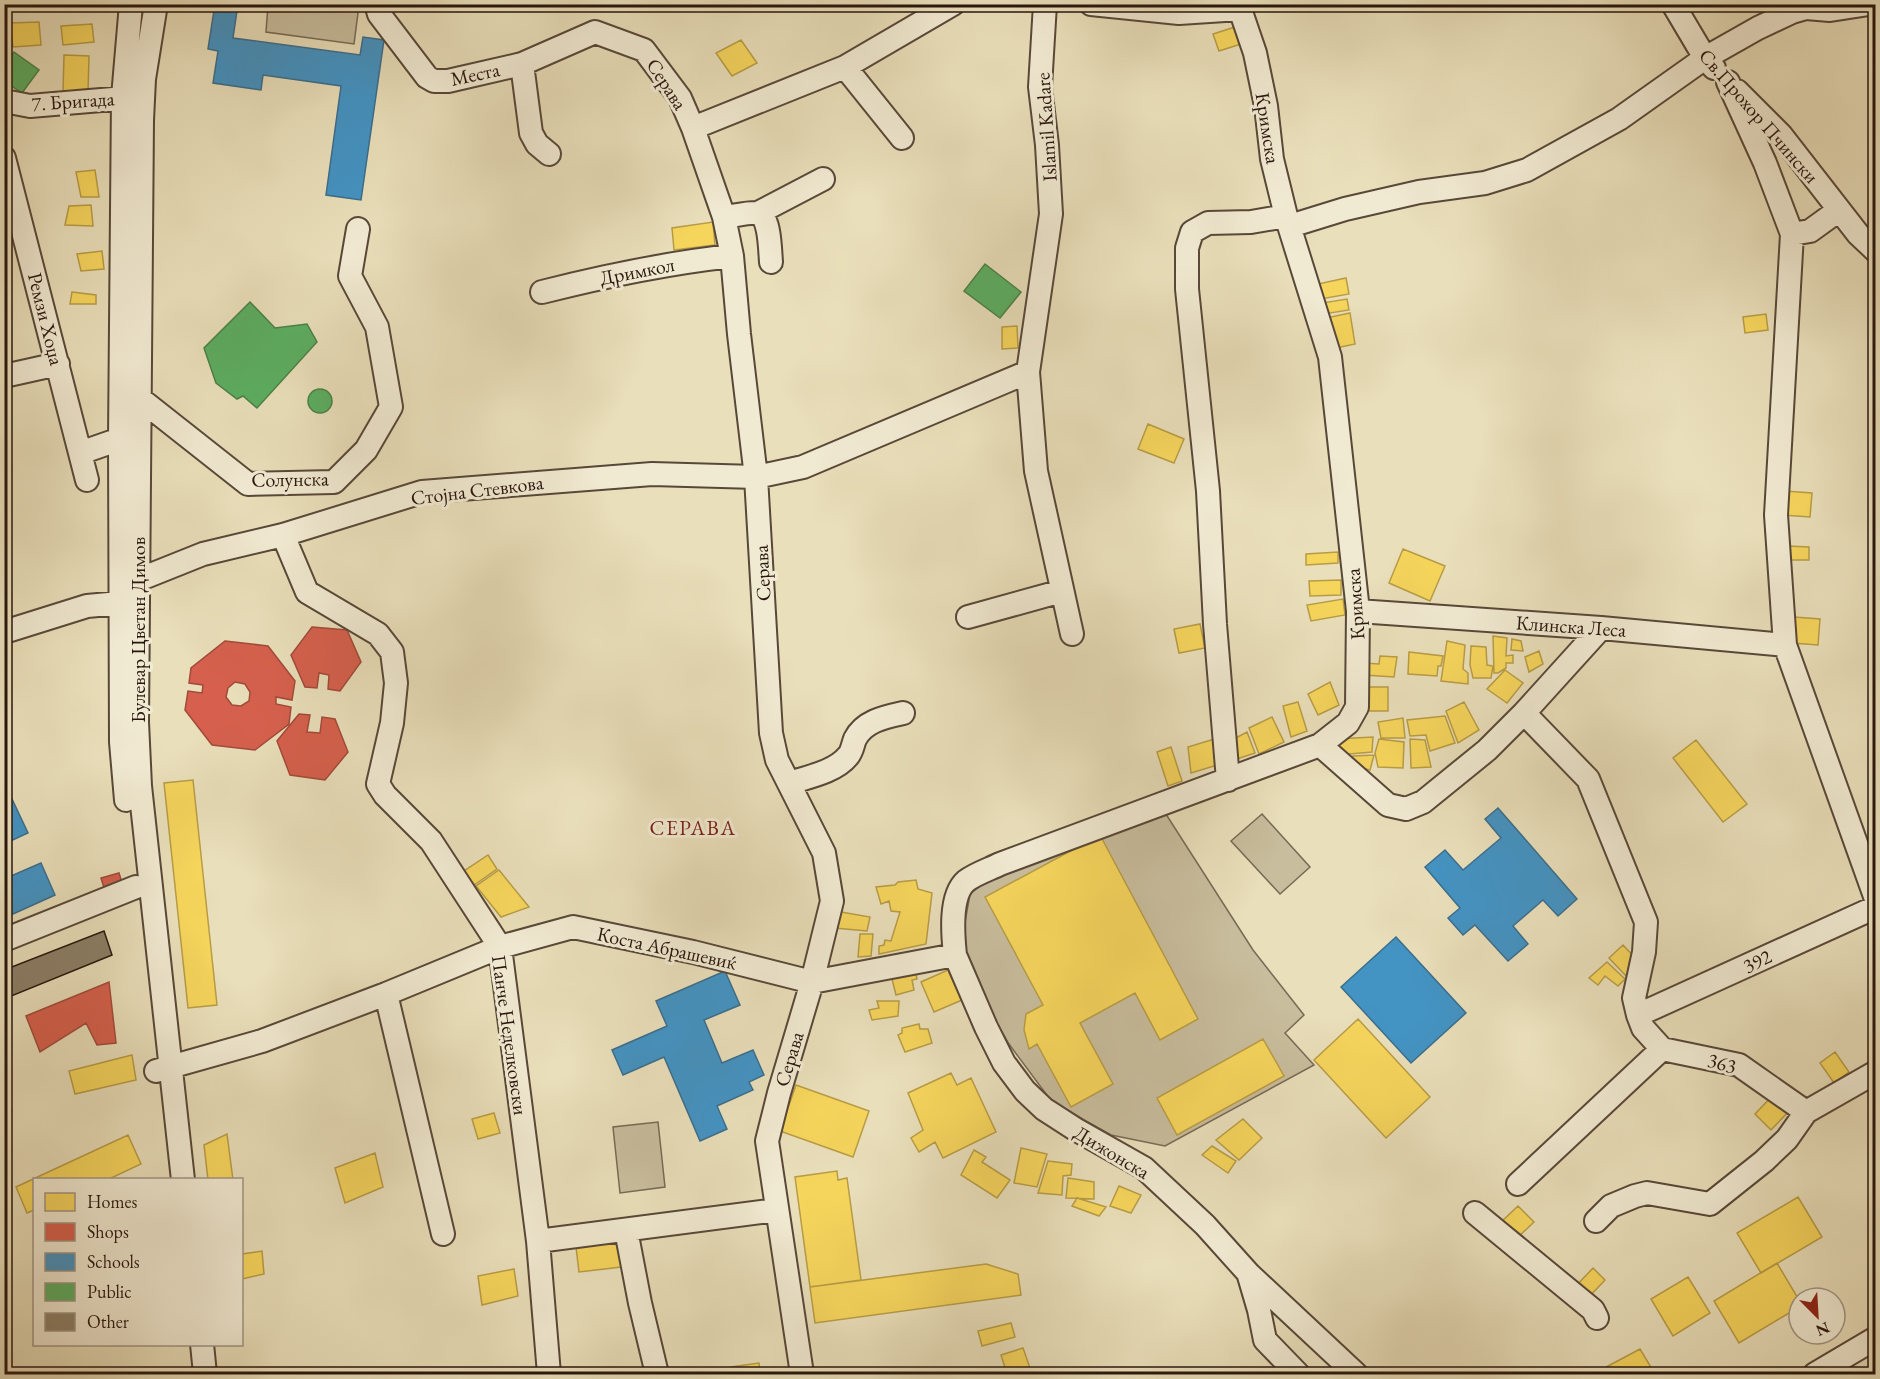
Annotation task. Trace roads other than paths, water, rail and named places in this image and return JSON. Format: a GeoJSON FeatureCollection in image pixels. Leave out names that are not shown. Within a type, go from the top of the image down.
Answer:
{"type":"FeatureCollection","features":[{"type":"Feature","properties":{"kind":"street"},"geometry":{"type":"LineString","coordinates":[[131,4],[133,88]]}},
{"type":"Feature","properties":{"kind":"street"},"geometry":{"type":"LineString","coordinates":[[133,88],[156,4]]}},
{"type":"Feature","properties":{"kind":"street","name":"Места"},"geometry":{"type":"LineString","coordinates":[[376,4],[379,14],[427,77],[434,81],[448,81],[531,61]]}},
{"type":"Feature","properties":{"kind":"street"},"geometry":{"type":"LineString","coordinates":[[693,128],[845,67],[953,4]]}},
{"type":"Feature","properties":{"kind":"street","name":"Islamil Kadare"},"geometry":{"type":"LineString","coordinates":[[1045,4],[1040,87],[1047,145],[1051,214],[1028,372],[1036,471],[1072,634]]}},
{"type":"Feature","properties":{"kind":"street"},"geometry":{"type":"LineString","coordinates":[[1091,4],[1179,14],[1240,7]]}},
{"type":"Feature","properties":{"kind":"street","name":"Св.Прохор Пчински"},"geometry":{"type":"LineString","coordinates":[[1673,4],[1705,58],[1781,135],[1858,234],[1875,250]]}},
{"type":"Feature","properties":{"kind":"street"},"geometry":{"type":"LineString","coordinates":[[1228,780],[1215,624],[1208,491],[1187,289],[1187,248],[1192,232],[1208,223],[1288,221],[1419,192],[1485,183],[1527,170],[1619,119],[1705,58],[1758,28],[1806,8],[1830,10],[1869,4]]}},
{"type":"Feature","properties":{"kind":"street","name":"Кримска"},"geometry":{"type":"LineString","coordinates":[[955,955],[954,910],[965,882],[1000,864],[1320,744],[1348,723],[1358,707],[1358,611],[1330,357],[1288,221],[1272,159],[1266,106],[1257,64],[1240,7]]}},
{"type":"Feature","properties":{"kind":"street","name":"Серава"},"geometry":{"type":"LineString","coordinates":[[531,61],[595,32],[644,50],[680,98],[724,217],[732,256],[756,477],[771,733],[777,760],[824,853],[832,901],[767,1141],[802,1374]]}},
{"type":"Feature","properties":{"kind":"street"},"geometry":{"type":"LineString","coordinates":[[531,61],[531,133],[537,144],[549,154]]}},
{"type":"Feature","properties":{"kind":"street"},"geometry":{"type":"LineString","coordinates":[[845,67],[902,138]]}},
{"type":"Feature","properties":{"kind":"street"},"geometry":{"type":"LineString","coordinates":[[1728,82],[1765,163],[1792,234],[1776,515],[1785,645],[1875,898]]}},
{"type":"Feature","properties":{"kind":"street","name":"7. Бригада"},"geometry":{"type":"LineString","coordinates":[[4,101],[30,106],[133,88]]}},
{"type":"Feature","properties":{"kind":"street","name":"Булевар Цветан Димов"},"geometry":{"type":"LineString","coordinates":[[133,88],[139,398],[137,722],[140,786],[164,1070],[169,1178]]}},
{"type":"Feature","properties":{"kind":"street","name":"Булевар Цветан Димов"},"geometry":{"type":"LineString","coordinates":[[133,88],[120,439],[122,742],[136,887],[183,1178]]}},
{"type":"Feature","properties":{"kind":"street","name":"Ремзи Хоџа"},"geometry":{"type":"LineString","coordinates":[[4,158],[9,195],[58,364],[87,480]]}},
{"type":"Feature","properties":{"kind":"street"},"geometry":{"type":"LineString","coordinates":[[724,217],[758,213],[823,180]]}},
{"type":"Feature","properties":{"kind":"street"},"geometry":{"type":"LineString","coordinates":[[1792,234],[1810,231],[1839,210]]}},
{"type":"Feature","properties":{"kind":"street"},"geometry":{"type":"LineString","coordinates":[[758,213],[763,216],[767,224],[771,262]]}},
{"type":"Feature","properties":{"kind":"street","name":"Солунска"},"geometry":{"type":"LineString","coordinates":[[139,398],[248,484],[334,482],[366,450],[391,407],[377,327],[350,276],[358,229]]}},
{"type":"Feature","properties":{"kind":"street","name":"Дримкол"},"geometry":{"type":"LineString","coordinates":[[543,292],[599,278],[694,260],[732,256]]}},
{"type":"Feature","properties":{"kind":"street"},"geometry":{"type":"LineString","coordinates":[[4,376],[58,364]]}},
{"type":"Feature","properties":{"kind":"street","name":"Стојна Стевкова"},"geometry":{"type":"LineString","coordinates":[[138,580],[203,554],[283,535],[422,492],[652,474],[756,477],[803,467],[1028,372]]}},
{"type":"Feature","properties":{"kind":"street"},"geometry":{"type":"LineString","coordinates":[[80,453],[120,439]]}},
{"type":"Feature","properties":{"kind":"street","name":"Панче Неделковски"},"geometry":{"type":"LineString","coordinates":[[283,535],[307,592],[378,634],[392,652],[396,683],[392,723],[378,783],[385,795],[431,841],[500,947],[538,1241],[549,1374]]}},
{"type":"Feature","properties":{"kind":"street"},"geometry":{"type":"LineString","coordinates":[[968,617],[1062,591]]}},
{"type":"Feature","properties":{"kind":"street"},"geometry":{"type":"LineString","coordinates":[[4,632],[87,606],[120,603]]}},
{"type":"Feature","properties":{"kind":"street","name":"Клинска Леса"},"geometry":{"type":"LineString","coordinates":[[1358,611],[1601,628],[1785,645]]}},
{"type":"Feature","properties":{"kind":"street"},"geometry":{"type":"LineString","coordinates":[[1320,744],[1388,805],[1406,809],[1423,802],[1487,750],[1601,628]]}},
{"type":"Feature","properties":{"kind":"street"},"geometry":{"type":"LineString","coordinates":[[789,783],[833,768],[849,756],[856,737],[868,724],[884,717],[903,713]]}},
{"type":"Feature","properties":{"kind":"street"},"geometry":{"type":"LineString","coordinates":[[1518,1184],[1662,1049],[1648,1035],[1638,1016],[1634,998],[1646,936],[1646,922],[1640,905],[1588,779],[1524,713]]}},
{"type":"Feature","properties":{"kind":"street"},"geometry":{"type":"LineString","coordinates":[[4,940],[136,887]]}},
{"type":"Feature","properties":{"kind":"street","name":"392"},"geometry":{"type":"LineString","coordinates":[[1638,1016],[1875,907]]}},
{"type":"Feature","properties":{"kind":"street","name":"Коста Абрашевиќ"},"geometry":{"type":"LineString","coordinates":[[164,1070],[262,1041],[386,994],[500,947],[573,927],[693,952],[812,981],[955,955]]}},
{"type":"Feature","properties":{"kind":"street","name":"Дижонска"},"geometry":{"type":"LineString","coordinates":[[955,955],[986,1028],[1004,1063],[1025,1090],[1044,1109],[1144,1167],[1206,1225],[1249,1274],[1356,1374]]}},
{"type":"Feature","properties":{"kind":"street"},"geometry":{"type":"LineString","coordinates":[[386,994],[443,1234]]}},
{"type":"Feature","properties":{"kind":"street","name":"363"},"geometry":{"type":"LineString","coordinates":[[1662,1049],[1739,1065],[1806,1112]]}},
{"type":"Feature","properties":{"kind":"street"},"geometry":{"type":"LineString","coordinates":[[1596,1221],[1611,1206],[1647,1193],[1710,1203],[1764,1161],[1787,1139],[1806,1112],[1875,1072]]}},
{"type":"Feature","properties":{"kind":"street"},"geometry":{"type":"LineString","coordinates":[[538,1241],[777,1210]]}},
{"type":"Feature","properties":{"kind":"street"},"geometry":{"type":"LineString","coordinates":[[1475,1213],[1593,1310],[1597,1318]]}},
{"type":"Feature","properties":{"kind":"street"},"geometry":{"type":"LineString","coordinates":[[626,1230],[657,1374]]}},
{"type":"Feature","properties":{"kind":"street"},"geometry":{"type":"LineString","coordinates":[[1249,1274],[1265,1340],[1298,1374]]}},
{"type":"Feature","properties":{"kind":"street"},"geometry":{"type":"LineString","coordinates":[[1815,1374],[1875,1338]]}},
{"type":"Feature","properties":{"kind":"street"},"geometry":{"type":"LineString","coordinates":[[186,1346],[189,1374]]}},
{"type":"Feature","properties":{"kind":"street"},"geometry":{"type":"LineString","coordinates":[[202,1346],[205,1374]]}},
{"type":"Feature","properties":{"kind":"district","name":"СЕРАВА"},"geometry":{"type":"Point","coordinates":[693,827]}}]}
